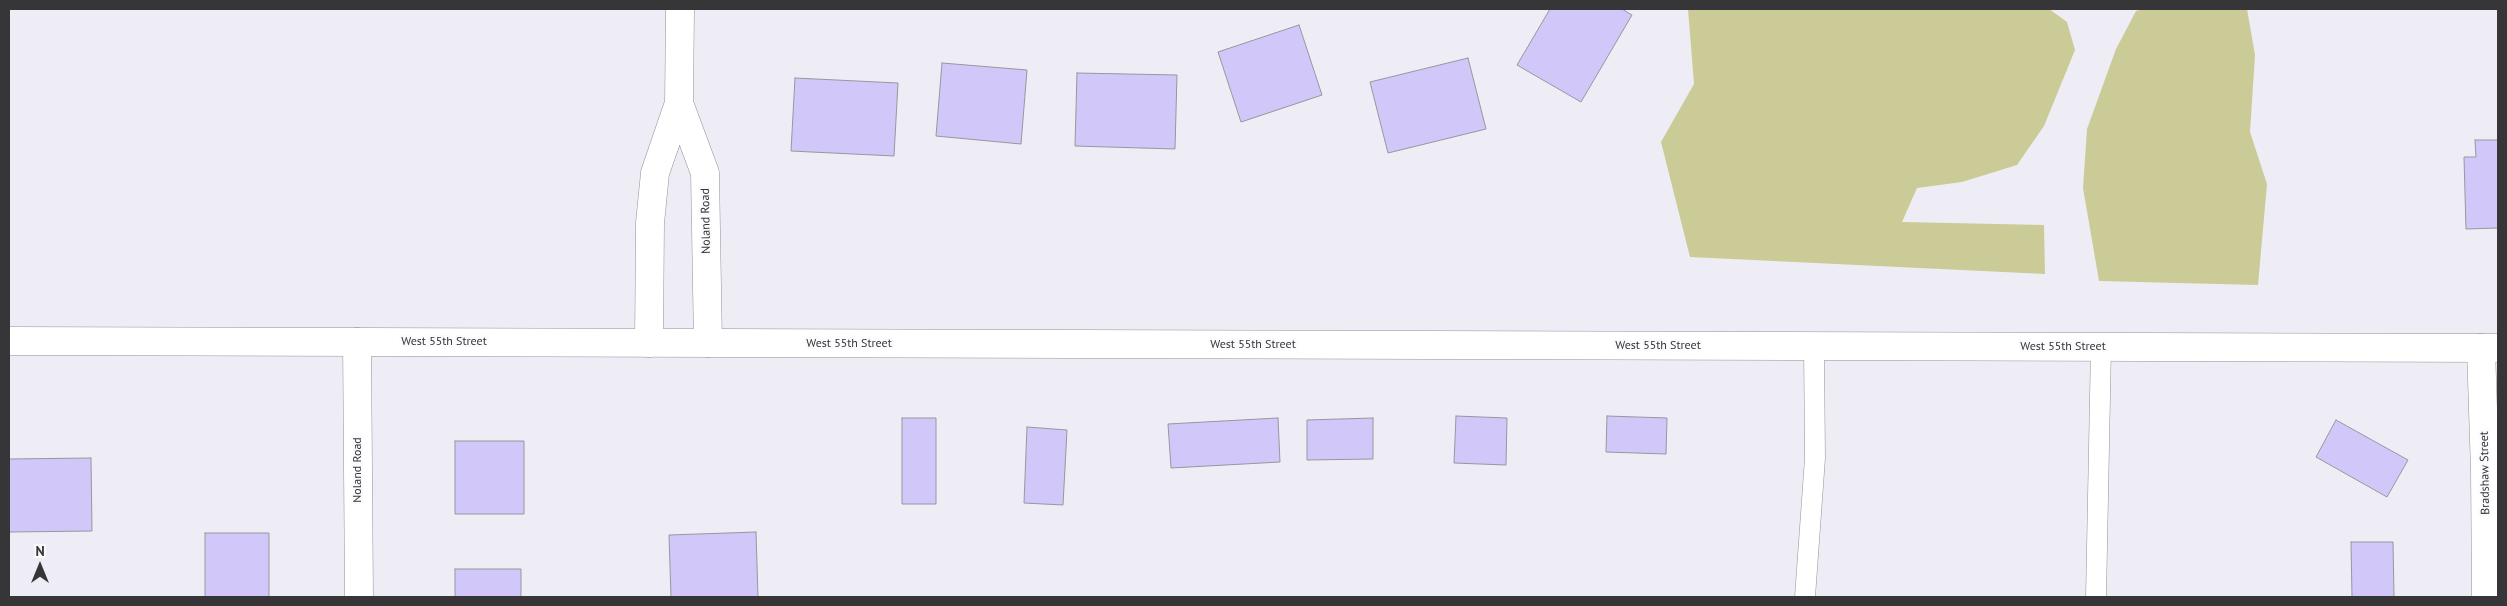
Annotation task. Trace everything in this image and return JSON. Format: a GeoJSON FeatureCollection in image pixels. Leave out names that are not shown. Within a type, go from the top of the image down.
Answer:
{"type":"FeatureCollection","features":[{"type":"Feature","properties":{"kind":"street","name":"Noland Road"},"geometry":{"type":"LineString","coordinates":[[649,343],[650,223],[656,172],[679,103],[680,9]]}},
{"type":"Feature","properties":{"kind":"street","name":"Noland Road"},"geometry":{"type":"LineString","coordinates":[[679,103],[705,172],[708,343]]}},
{"type":"Feature","properties":{"kind":"street","name":"West 55th Street"},"geometry":{"type":"LineString","coordinates":[[9,341],[2490,348]]}},
{"type":"Feature","properties":{"kind":"street","name":"Noland Road"},"geometry":{"type":"LineString","coordinates":[[357,342],[359,597]]}},
{"type":"Feature","properties":{"kind":"street","name":"Bradshaw Street"},"geometry":{"type":"LineString","coordinates":[[2486,597],[2486,471],[2490,348]]}},
{"type":"Feature","properties":{"kind":"lane"},"geometry":{"type":"LineString","coordinates":[[1806,597],[1815,458],[1814,347]]}},
{"type":"Feature","properties":{"kind":"lane"},"geometry":{"type":"LineString","coordinates":[[2096,597],[2101,347]]}},
{"type":"Feature","properties":{"kind":"green space"},"geometry":{"type":"Polygon","coordinates":[[[1688,9],[2049,9],[2067,22],[2075,50],[2044,126],[2017,165],[1962,182],[1917,188],[1902,222],[2044,225],[2045,274],[1690,257],[1661,142],[1694,84],[1688,9]]]}},
{"type":"Feature","properties":{"kind":"green space"},"geometry":{"type":"Polygon","coordinates":[[[2144,9],[2247,9],[2255,55],[2250,132],[2267,184],[2258,285],[2099,281],[2083,188],[2087,129],[2116,49],[2136,11],[2144,9]]]}},
{"type":"Feature","properties":{"kind":"building"},"geometry":{"type":"Polygon","coordinates":[[[1550,9],[1622,9],[1632,15],[1581,102],[1517,65],[1550,9]]]}},
{"type":"Feature","properties":{"kind":"building"},"geometry":{"type":"Polygon","coordinates":[[[1299,25],[1322,95],[1241,122],[1218,52],[1299,25]]]}},
{"type":"Feature","properties":{"kind":"building"},"geometry":{"type":"Polygon","coordinates":[[[1468,58],[1486,129],[1388,153],[1370,82],[1468,58]]]}},
{"type":"Feature","properties":{"kind":"building"},"geometry":{"type":"Polygon","coordinates":[[[942,63],[1027,70],[1021,144],[936,136],[942,63]]]}},
{"type":"Feature","properties":{"kind":"building"},"geometry":{"type":"Polygon","coordinates":[[[1077,73],[1177,75],[1175,149],[1075,146],[1077,73]]]}},
{"type":"Feature","properties":{"kind":"building"},"geometry":{"type":"Polygon","coordinates":[[[795,78],[898,83],[894,156],[791,151],[795,78]]]}},
{"type":"Feature","properties":{"kind":"building"},"geometry":{"type":"Polygon","coordinates":[[[2475,140],[2498,140],[2498,228],[2466,229],[2464,157],[2476,157],[2475,140]]]}},
{"type":"Feature","properties":{"kind":"building"},"geometry":{"type":"Polygon","coordinates":[[[1456,416],[1507,418],[1506,465],[1454,463],[1456,416]]]}},
{"type":"Feature","properties":{"kind":"building"},"geometry":{"type":"Polygon","coordinates":[[[1607,416],[1667,418],[1666,454],[1606,452],[1607,416]]]}},
{"type":"Feature","properties":{"kind":"building"},"geometry":{"type":"Polygon","coordinates":[[[902,418],[936,418],[936,504],[902,504],[902,418]]]}},
{"type":"Feature","properties":{"kind":"building"},"geometry":{"type":"Polygon","coordinates":[[[1278,418],[1280,462],[1171,468],[1168,424],[1278,418]]]}},
{"type":"Feature","properties":{"kind":"building"},"geometry":{"type":"Polygon","coordinates":[[[1373,418],[1373,459],[1307,460],[1307,420],[1373,418]]]}},
{"type":"Feature","properties":{"kind":"building"},"geometry":{"type":"Polygon","coordinates":[[[2336,420],[2408,460],[2387,497],[2316,457],[2336,420]]]}},
{"type":"Feature","properties":{"kind":"building"},"geometry":{"type":"Polygon","coordinates":[[[1027,427],[1067,430],[1063,505],[1024,503],[1027,427]]]}},
{"type":"Feature","properties":{"kind":"building"},"geometry":{"type":"Polygon","coordinates":[[[455,441],[524,441],[524,514],[455,514],[455,441]]]}},
{"type":"Feature","properties":{"kind":"building"},"geometry":{"type":"Polygon","coordinates":[[[91,458],[92,531],[9,532],[9,459],[91,458]]]}},
{"type":"Feature","properties":{"kind":"building"},"geometry":{"type":"Polygon","coordinates":[[[756,532],[758,597],[671,597],[669,535],[756,532]]]}},
{"type":"Feature","properties":{"kind":"building"},"geometry":{"type":"Polygon","coordinates":[[[205,533],[269,533],[269,597],[205,597],[205,533]]]}},
{"type":"Feature","properties":{"kind":"building"},"geometry":{"type":"Polygon","coordinates":[[[2351,542],[2393,542],[2394,597],[2352,597],[2351,542]]]}},
{"type":"Feature","properties":{"kind":"building"},"geometry":{"type":"Polygon","coordinates":[[[455,569],[521,569],[521,597],[455,597],[455,569]]]}}]}
